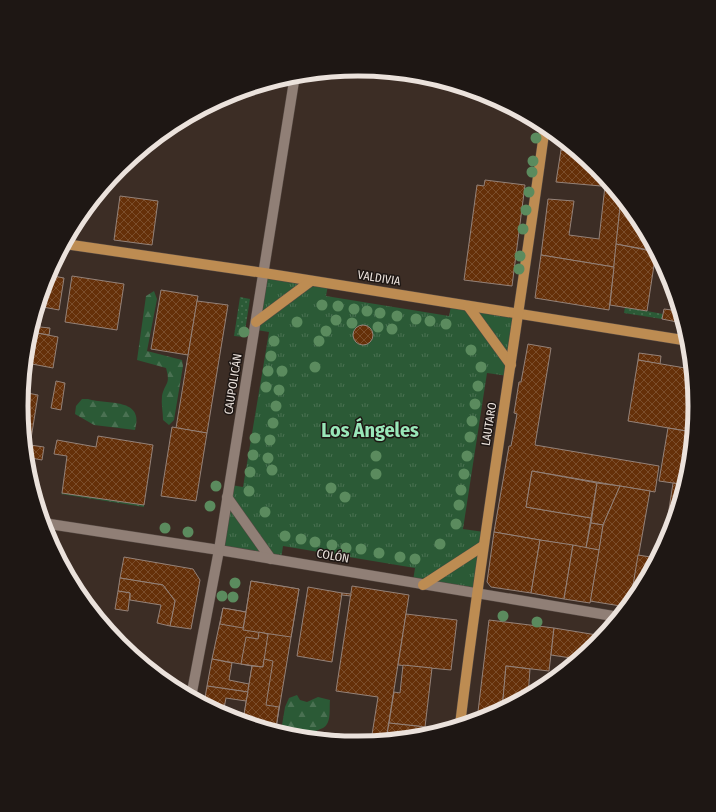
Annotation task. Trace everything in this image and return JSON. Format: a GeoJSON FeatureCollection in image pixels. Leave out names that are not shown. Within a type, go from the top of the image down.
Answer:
{"type":"FeatureCollection","features":[{"type":"Feature","properties":{"kind":"main road","name":"LAUTARO"},"geometry":{"type":"LineString","coordinates":[[461,719],[476,594],[512,365],[544,134]]}},
{"type":"Feature","properties":{"kind":"main road","name":"VALDIVIA"},"geometry":{"type":"LineString","coordinates":[[70,245],[311,280],[681,340]]}},
{"type":"Feature","properties":{"kind":"main road"},"geometry":{"type":"LineString","coordinates":[[256,322],[311,280]]}},
{"type":"Feature","properties":{"kind":"main road"},"geometry":{"type":"LineString","coordinates":[[468,306],[512,365]]}},
{"type":"Feature","properties":{"kind":"main road"},"geometry":{"type":"LineString","coordinates":[[422,585],[483,546]]}},
{"type":"Feature","properties":{"kind":"street","name":"CAUPOLICÁN"},"geometry":{"type":"LineString","coordinates":[[192,691],[219,550],[294,82]]}},
{"type":"Feature","properties":{"kind":"street"},"geometry":{"type":"LineString","coordinates":[[227,497],[271,559]]}},
{"type":"Feature","properties":{"kind":"street","name":"COLÓN"},"geometry":{"type":"LineString","coordinates":[[50,524],[219,550],[613,616]]}},
{"type":"Feature","properties":{"kind":"green space"},"geometry":{"type":"Polygon","coordinates":[[[265,275],[328,285],[326,296],[449,316],[451,306],[517,316],[508,376],[487,373],[463,529],[484,532],[475,592],[413,581],[415,568],[283,546],[281,559],[221,549],[231,485],[243,487],[269,332],[257,330],[265,275]]]}},
{"type":"Feature","properties":{"kind":"green space"},"geometry":{"type":"Polygon","coordinates":[[[154,291],[157,299],[147,351],[182,360],[183,366],[174,420],[169,425],[163,420],[162,405],[163,391],[168,381],[166,368],[137,360],[146,296],[154,291]]]}},
{"type":"Feature","properties":{"kind":"green space"},"geometry":{"type":"Polygon","coordinates":[[[240,297],[250,299],[244,337],[234,336],[240,297]]]}},
{"type":"Feature","properties":{"kind":"green space"},"geometry":{"type":"Polygon","coordinates":[[[625,307],[663,314],[662,319],[624,313],[625,307]]]}},
{"type":"Feature","properties":{"kind":"green space"},"geometry":{"type":"Polygon","coordinates":[[[82,399],[122,404],[130,407],[135,412],[137,419],[135,430],[94,425],[75,414],[76,406],[82,399]]]}},
{"type":"Feature","properties":{"kind":"green space"},"geometry":{"type":"Polygon","coordinates":[[[61,494],[144,505],[144,507],[61,494]]]}},
{"type":"Feature","properties":{"kind":"green space"},"geometry":{"type":"Polygon","coordinates":[[[297,695],[300,700],[307,702],[318,697],[330,700],[330,716],[326,726],[313,733],[290,729],[282,725],[285,707],[289,698],[297,695]]]}},
{"type":"Feature","properties":{"kind":"building"},"geometry":{"type":"Polygon","coordinates":[[[561,146],[567,151],[561,150],[561,146]]]}},
{"type":"Feature","properties":{"kind":"building"},"geometry":{"type":"Polygon","coordinates":[[[561,150],[567,151],[576,158],[601,183],[601,186],[556,182],[561,150]]]}},
{"type":"Feature","properties":{"kind":"building"},"geometry":{"type":"Polygon","coordinates":[[[485,180],[525,185],[512,286],[464,280],[477,185],[484,186],[485,180]]]}},
{"type":"Feature","properties":{"kind":"building"},"geometry":{"type":"Polygon","coordinates":[[[605,187],[620,205],[614,267],[541,255],[548,199],[574,201],[569,235],[599,239],[605,187]]]}},
{"type":"Feature","properties":{"kind":"building"},"geometry":{"type":"Polygon","coordinates":[[[120,196],[158,201],[152,245],[114,240],[120,196]]]}},
{"type":"Feature","properties":{"kind":"building"},"geometry":{"type":"Polygon","coordinates":[[[620,207],[649,250],[616,244],[620,207]]]}},
{"type":"Feature","properties":{"kind":"building"},"geometry":{"type":"Polygon","coordinates":[[[616,244],[649,251],[655,261],[647,311],[610,305],[616,244]]]}},
{"type":"Feature","properties":{"kind":"building"},"geometry":{"type":"Polygon","coordinates":[[[541,255],[614,267],[609,310],[535,298],[541,255]]]}},
{"type":"Feature","properties":{"kind":"building"},"geometry":{"type":"Polygon","coordinates":[[[55,276],[64,278],[59,310],[44,307],[55,276]]]}},
{"type":"Feature","properties":{"kind":"building"},"geometry":{"type":"Polygon","coordinates":[[[72,276],[124,284],[117,330],[65,322],[72,276]]]}},
{"type":"Feature","properties":{"kind":"building"},"geometry":{"type":"Polygon","coordinates":[[[161,290],[198,296],[188,355],[151,349],[161,290]]]}},
{"type":"Feature","properties":{"kind":"building"},"geometry":{"type":"Polygon","coordinates":[[[197,301],[228,305],[207,433],[176,428],[197,301]]]}},
{"type":"Feature","properties":{"kind":"building"},"geometry":{"type":"Polygon","coordinates":[[[664,309],[673,310],[677,322],[662,319],[664,309]]]}},
{"type":"Feature","properties":{"kind":"building"},"geometry":{"type":"Polygon","coordinates":[[[43,310],[40,327],[50,328],[49,335],[36,333],[43,310]]]}},
{"type":"Feature","properties":{"kind":"building"},"geometry":{"type":"Polygon","coordinates":[[[363,325],[370,328],[373,335],[370,342],[363,345],[356,342],[353,335],[356,328],[363,325]]]}},
{"type":"Feature","properties":{"kind":"building"},"geometry":{"type":"Polygon","coordinates":[[[37,333],[58,337],[53,368],[32,364],[37,333]]]}},
{"type":"Feature","properties":{"kind":"building"},"geometry":{"type":"Polygon","coordinates":[[[528,344],[551,348],[535,445],[659,466],[655,492],[532,471],[526,507],[591,518],[586,548],[494,532],[509,446],[511,446],[517,414],[514,413],[519,382],[521,382],[528,344]]]}},
{"type":"Feature","properties":{"kind":"building"},"geometry":{"type":"Polygon","coordinates":[[[639,353],[661,356],[660,364],[638,360],[639,353]]]}},
{"type":"Feature","properties":{"kind":"building"},"geometry":{"type":"Polygon","coordinates":[[[638,360],[685,368],[688,406],[687,431],[628,421],[638,360]]]}},
{"type":"Feature","properties":{"kind":"building"},"geometry":{"type":"Polygon","coordinates":[[[56,381],[65,383],[61,410],[51,408],[56,381]]]}},
{"type":"Feature","properties":{"kind":"building"},"geometry":{"type":"Polygon","coordinates":[[[29,393],[38,395],[30,443],[29,393]]]}},
{"type":"Feature","properties":{"kind":"building"},"geometry":{"type":"Polygon","coordinates":[[[172,427],[207,433],[196,501],[161,496],[172,427]]]}},
{"type":"Feature","properties":{"kind":"building"},"geometry":{"type":"Polygon","coordinates":[[[668,428],[687,431],[679,484],[659,481],[668,428]]]}},
{"type":"Feature","properties":{"kind":"building"},"geometry":{"type":"Polygon","coordinates":[[[98,436],[153,445],[144,505],[62,493],[67,456],[54,454],[57,440],[96,447],[98,436]]]}},
{"type":"Feature","properties":{"kind":"building"},"geometry":{"type":"Polygon","coordinates":[[[31,445],[44,447],[42,460],[32,458],[31,445]]]}},
{"type":"Feature","properties":{"kind":"building"},"geometry":{"type":"Polygon","coordinates":[[[532,471],[597,483],[591,518],[526,507],[532,471]]]}},
{"type":"Feature","properties":{"kind":"building"},"geometry":{"type":"Polygon","coordinates":[[[597,483],[620,486],[603,525],[591,523],[597,483]]]}},
{"type":"Feature","properties":{"kind":"building"},"geometry":{"type":"Polygon","coordinates":[[[673,483],[679,484],[677,491],[668,519],[673,483]]]}},
{"type":"Feature","properties":{"kind":"building"},"geometry":{"type":"Polygon","coordinates":[[[620,486],[650,491],[633,588],[621,606],[590,601],[603,525],[620,486]]]}},
{"type":"Feature","properties":{"kind":"building"},"geometry":{"type":"Polygon","coordinates":[[[591,523],[603,525],[599,550],[586,548],[591,523]]]}},
{"type":"Feature","properties":{"kind":"building"},"geometry":{"type":"Polygon","coordinates":[[[494,532],[540,540],[531,593],[491,587],[487,582],[494,532]]]}},
{"type":"Feature","properties":{"kind":"building"},"geometry":{"type":"Polygon","coordinates":[[[540,540],[573,545],[564,599],[531,593],[540,540]]]}},
{"type":"Feature","properties":{"kind":"building"},"geometry":{"type":"Polygon","coordinates":[[[573,545],[599,550],[590,603],[564,599],[573,545]]]}},
{"type":"Feature","properties":{"kind":"building"},"geometry":{"type":"Polygon","coordinates":[[[638,555],[651,557],[644,571],[633,588],[638,555]]]}},
{"type":"Feature","properties":{"kind":"building"},"geometry":{"type":"Polygon","coordinates":[[[124,557],[193,569],[200,580],[191,629],[170,626],[175,601],[163,585],[120,578],[124,557]]]}},
{"type":"Feature","properties":{"kind":"building"},"geometry":{"type":"Polygon","coordinates":[[[120,578],[163,585],[175,601],[170,626],[157,623],[161,605],[130,600],[130,593],[118,591],[120,578]]]}},
{"type":"Feature","properties":{"kind":"building"},"geometry":{"type":"Polygon","coordinates":[[[251,581],[299,589],[276,726],[244,715],[252,666],[212,659],[223,608],[246,612],[251,581]]]}},
{"type":"Feature","properties":{"kind":"building"},"geometry":{"type":"Polygon","coordinates":[[[251,581],[299,589],[291,637],[243,630],[251,581]]]}},
{"type":"Feature","properties":{"kind":"building"},"geometry":{"type":"Polygon","coordinates":[[[352,586],[409,595],[387,734],[372,735],[378,697],[336,691],[352,586]]]}},
{"type":"Feature","properties":{"kind":"building"},"geometry":{"type":"Polygon","coordinates":[[[308,587],[342,593],[332,662],[297,656],[308,587]]]}},
{"type":"Feature","properties":{"kind":"building"},"geometry":{"type":"Polygon","coordinates":[[[118,591],[130,593],[128,611],[115,609],[118,591]]]}},
{"type":"Feature","properties":{"kind":"building"},"geometry":{"type":"Polygon","coordinates":[[[342,593],[351,594],[351,596],[342,595],[342,593]]]}},
{"type":"Feature","properties":{"kind":"building"},"geometry":{"type":"Polygon","coordinates":[[[223,608],[246,612],[243,628],[220,624],[223,608]]]}},
{"type":"Feature","properties":{"kind":"building"},"geometry":{"type":"Polygon","coordinates":[[[406,614],[457,620],[451,670],[398,665],[406,614]]]}},
{"type":"Feature","properties":{"kind":"building"},"geometry":{"type":"Polygon","coordinates":[[[489,620],[554,628],[549,671],[506,666],[503,703],[478,713],[489,620]]]}},
{"type":"Feature","properties":{"kind":"building"},"geometry":{"type":"Polygon","coordinates":[[[554,628],[595,635],[571,658],[551,655],[554,628]]]}},
{"type":"Feature","properties":{"kind":"building"},"geometry":{"type":"Polygon","coordinates":[[[259,632],[268,634],[263,667],[241,664],[246,637],[258,639],[259,632]]]}},
{"type":"Feature","properties":{"kind":"building"},"geometry":{"type":"Polygon","coordinates":[[[212,659],[232,663],[229,680],[249,684],[248,692],[207,686],[212,659]]]}},
{"type":"Feature","properties":{"kind":"building"},"geometry":{"type":"Polygon","coordinates":[[[264,659],[273,661],[266,705],[279,707],[276,726],[244,715],[252,666],[263,667],[264,659]]]}},
{"type":"Feature","properties":{"kind":"building"},"geometry":{"type":"Polygon","coordinates":[[[403,665],[432,668],[425,727],[389,723],[394,692],[400,693],[403,665]]]}},
{"type":"Feature","properties":{"kind":"building"},"geometry":{"type":"Polygon","coordinates":[[[506,666],[530,669],[529,688],[503,703],[506,666]]]}},
{"type":"Feature","properties":{"kind":"building"},"geometry":{"type":"Polygon","coordinates":[[[207,686],[248,692],[246,701],[226,698],[224,707],[205,698],[207,686]]]}},
{"type":"Feature","properties":{"kind":"building"},"geometry":{"type":"Polygon","coordinates":[[[389,723],[432,728],[422,730],[387,734],[389,723]]]}},
{"type":"Feature","properties":{"kind":"building"},"geometry":{"type":"Polygon","coordinates":[[[318,732],[340,734],[340,735],[318,733],[318,732]]]}},
{"type":"Feature","properties":{"kind":"district","name":"Los Ángeles"},"geometry":{"type":"Point","coordinates":[370,430]}}]}
